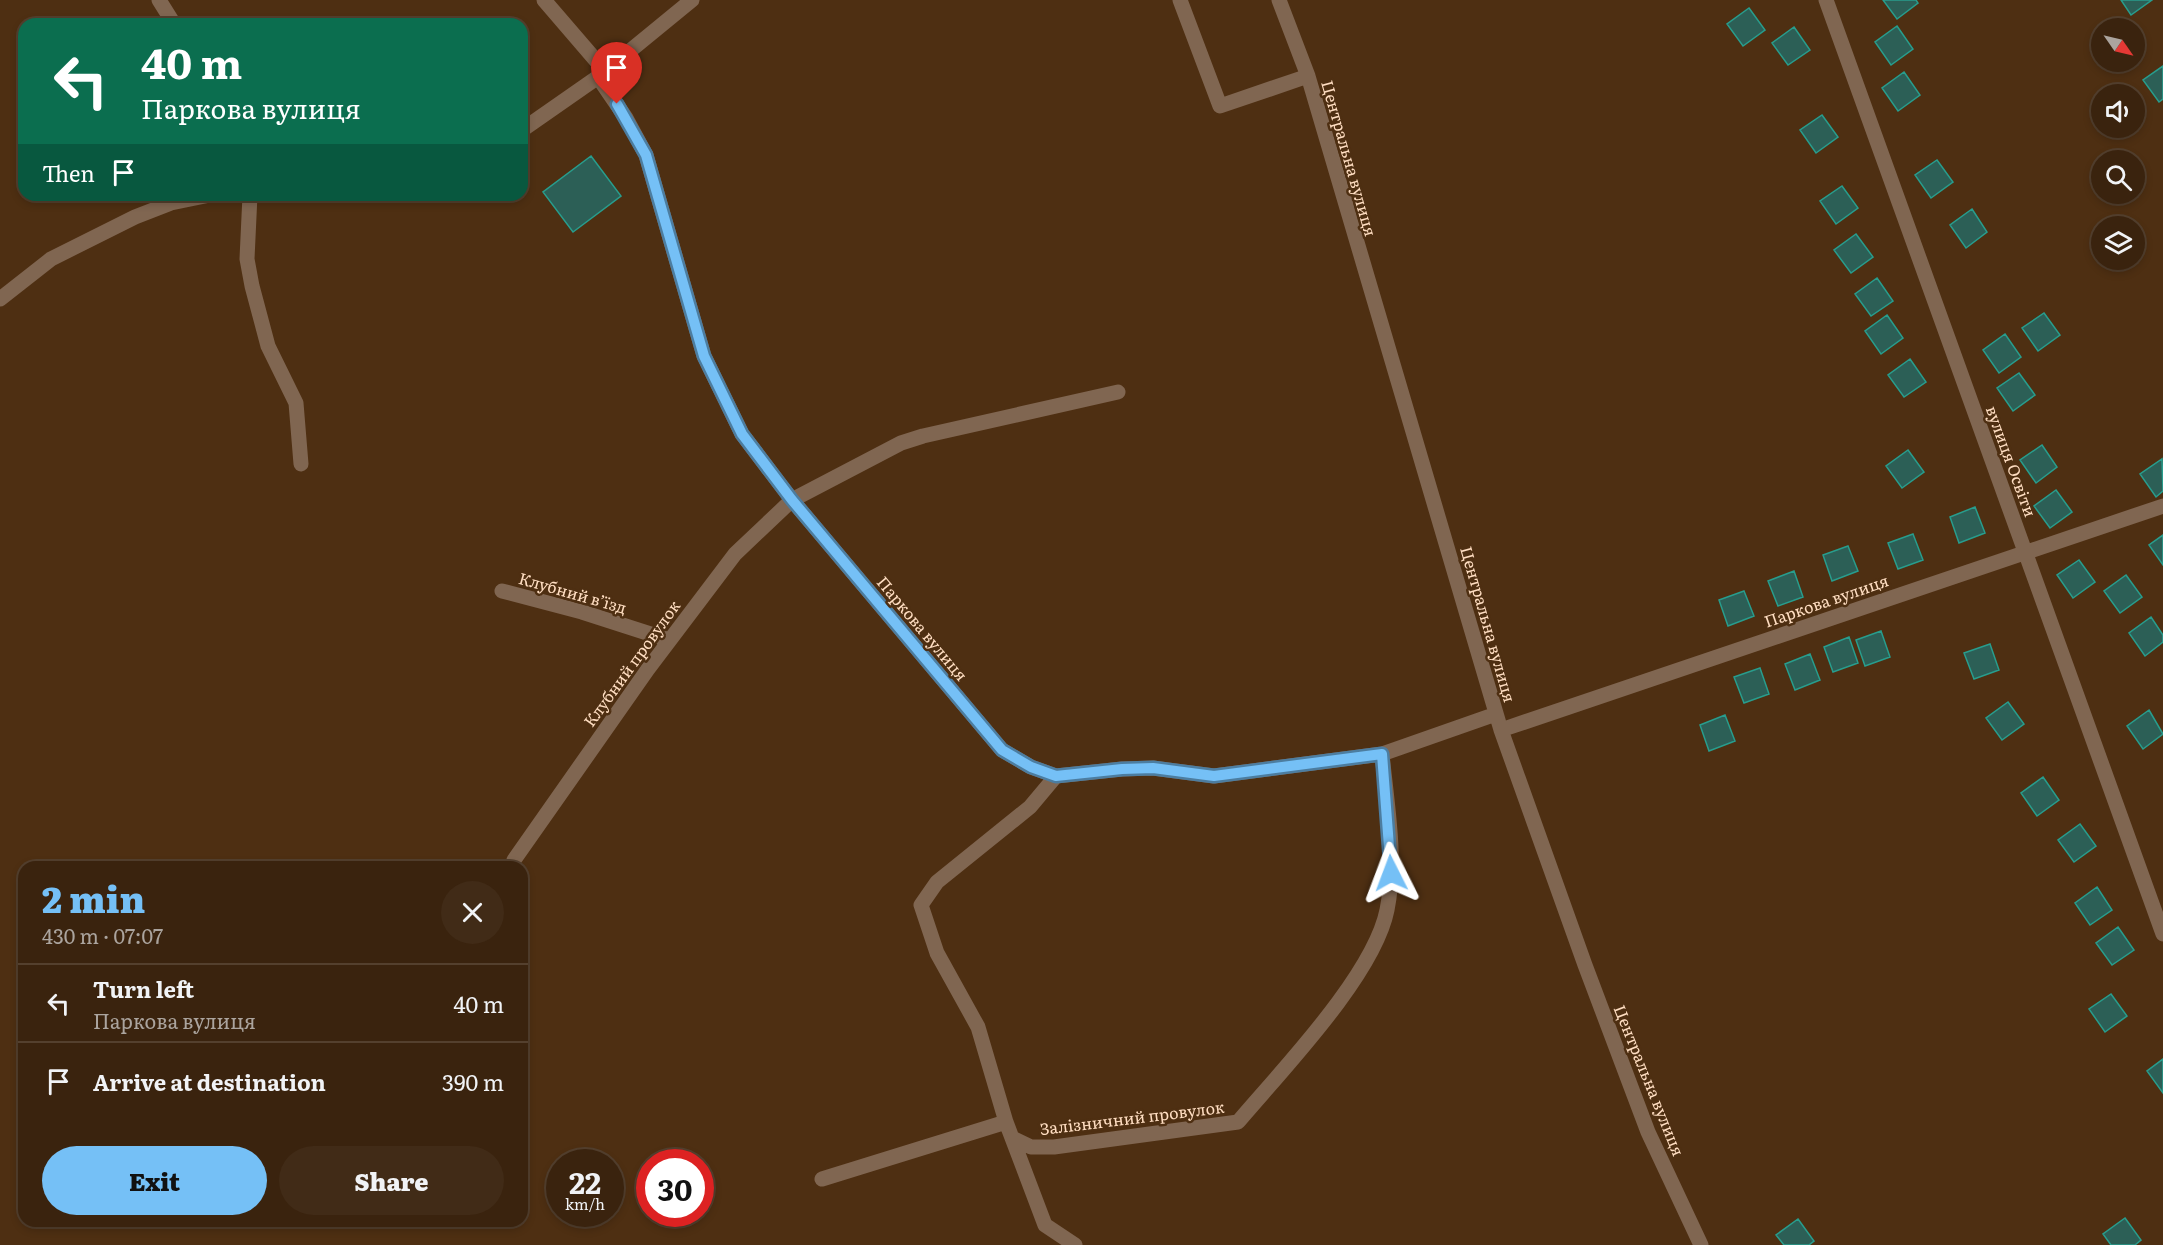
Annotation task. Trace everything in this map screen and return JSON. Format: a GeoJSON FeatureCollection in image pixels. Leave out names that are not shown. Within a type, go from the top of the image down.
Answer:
{"type":"FeatureCollection","features":[{"type":"Feature","properties":{"kind":"street"},"geometry":{"type":"LineString","coordinates":[[159,0],[170,18]]}},
{"type":"Feature","properties":{"kind":"street","name":"Паркова вулиця"},"geometry":{"type":"LineString","coordinates":[[544,0],[601,74],[646,155],[704,356],[742,434],[792,500],[1002,750],[1031,767],[1056,776],[1153,768],[1214,776],[1382,754],[1496,714]]}},
{"type":"Feature","properties":{"kind":"street"},"geometry":{"type":"LineString","coordinates":[[528,126],[601,74],[692,0]]}},
{"type":"Feature","properties":{"kind":"street"},"geometry":{"type":"LineString","coordinates":[[1180,0],[1220,106],[1308,76]]}},
{"type":"Feature","properties":{"kind":"street","name":"Центральна вулиця"},"geometry":{"type":"LineString","coordinates":[[1279,0],[1308,76],[1501,730],[1585,965],[1648,1132],[1701,1245]]}},
{"type":"Feature","properties":{"kind":"street","name":"вулиця Освіти"},"geometry":{"type":"LineString","coordinates":[[1826,0],[2163,934]]}},
{"type":"Feature","properties":{"kind":"street"},"geometry":{"type":"LineString","coordinates":[[0,299],[51,259],[103,232],[181,201]]}},
{"type":"Feature","properties":{"kind":"street"},"geometry":{"type":"LineString","coordinates":[[250,201],[247,259],[252,286],[268,346],[296,403],[301,464]]}},
{"type":"Feature","properties":{"kind":"street","name":"Клубний провулок"},"geometry":{"type":"LineString","coordinates":[[514,860],[669,640],[735,554],[792,500],[901,443],[922,436],[1118,392]]}},
{"type":"Feature","properties":{"kind":"street","name":"Паркова вулиця"},"geometry":{"type":"LineString","coordinates":[[1501,730],[2163,506]]}},
{"type":"Feature","properties":{"kind":"street","name":"Клубний в’їзд"},"geometry":{"type":"LineString","coordinates":[[502,591],[582,612],[669,640]]}},
{"type":"Feature","properties":{"kind":"street","name":"Залізничний провулок"},"geometry":{"type":"LineString","coordinates":[[1012,1138],[1031,1147],[1054,1147],[1238,1122],[1319,1026],[1368,957],[1378,935],[1387,911],[1391,873],[1382,754]]}},
{"type":"Feature","properties":{"kind":"street"},"geometry":{"type":"LineString","coordinates":[[1056,776],[1030,807],[937,882],[921,905],[938,954],[978,1027],[1006,1122],[1045,1225],[1075,1245]]}},
{"type":"Feature","properties":{"kind":"street"},"geometry":{"type":"LineString","coordinates":[[822,1179],[1006,1122]]}},
{"type":"Feature","properties":{"kind":"building"},"geometry":{"type":"Polygon","coordinates":[[[1883,0],[1916,0],[1918,3],[1897,19],[1883,0]]]}},
{"type":"Feature","properties":{"kind":"building"},"geometry":{"type":"Polygon","coordinates":[[[2121,0],[2152,0],[2131,15],[2121,0]]]}},
{"type":"Feature","properties":{"kind":"building"},"geometry":{"type":"Polygon","coordinates":[[[1749,8],[1765,30],[1743,46],[1727,24],[1749,8]]]}},
{"type":"Feature","properties":{"kind":"building"},"geometry":{"type":"Polygon","coordinates":[[[1897,26],[1913,49],[1891,65],[1875,42],[1897,26]]]}},
{"type":"Feature","properties":{"kind":"building"},"geometry":{"type":"Polygon","coordinates":[[[1794,27],[1810,50],[1788,65],[1772,43],[1794,27]]]}},
{"type":"Feature","properties":{"kind":"building"},"geometry":{"type":"Polygon","coordinates":[[[2163,66],[2163,99],[2159,102],[2143,80],[2163,66]]]}},
{"type":"Feature","properties":{"kind":"building"},"geometry":{"type":"Polygon","coordinates":[[[1904,72],[1920,95],[1898,111],[1882,88],[1904,72]]]}},
{"type":"Feature","properties":{"kind":"building"},"geometry":{"type":"Polygon","coordinates":[[[1822,115],[1838,137],[1816,153],[1800,130],[1822,115]]]}},
{"type":"Feature","properties":{"kind":"building"},"geometry":{"type":"Polygon","coordinates":[[[591,156],[621,196],[573,232],[543,192],[591,156]]]}},
{"type":"Feature","properties":{"kind":"building"},"geometry":{"type":"Polygon","coordinates":[[[1937,160],[1953,182],[1931,198],[1915,175],[1937,160]]]}},
{"type":"Feature","properties":{"kind":"building"},"geometry":{"type":"Polygon","coordinates":[[[1842,186],[1858,208],[1836,224],[1820,201],[1842,186]]]}},
{"type":"Feature","properties":{"kind":"building"},"geometry":{"type":"Polygon","coordinates":[[[1972,209],[1987,232],[1966,248],[1950,225],[1972,209]]]}},
{"type":"Feature","properties":{"kind":"building"},"geometry":{"type":"Polygon","coordinates":[[[1856,234],[1873,257],[1851,273],[1834,250],[1856,234]]]}},
{"type":"Feature","properties":{"kind":"building"},"geometry":{"type":"Polygon","coordinates":[[[1877,278],[1893,301],[1871,316],[1855,294],[1877,278]]]}},
{"type":"Feature","properties":{"kind":"building"},"geometry":{"type":"Polygon","coordinates":[[[2044,313],[2060,335],[2038,351],[2022,328],[2044,313]]]}},
{"type":"Feature","properties":{"kind":"building"},"geometry":{"type":"Polygon","coordinates":[[[1887,315],[1903,338],[1881,354],[1865,331],[1887,315]]]}},
{"type":"Feature","properties":{"kind":"building"},"geometry":{"type":"Polygon","coordinates":[[[2005,334],[2021,357],[1999,373],[1983,350],[2005,334]]]}},
{"type":"Feature","properties":{"kind":"building"},"geometry":{"type":"Polygon","coordinates":[[[1910,359],[1926,382],[1904,397],[1888,375],[1910,359]]]}},
{"type":"Feature","properties":{"kind":"building"},"geometry":{"type":"Polygon","coordinates":[[[2019,373],[2035,395],[2013,411],[1997,388],[2019,373]]]}},
{"type":"Feature","properties":{"kind":"building"},"geometry":{"type":"Polygon","coordinates":[[[2042,445],[2057,467],[2036,483],[2020,460],[2042,445]]]}},
{"type":"Feature","properties":{"kind":"building"},"geometry":{"type":"Polygon","coordinates":[[[1908,450],[1924,472],[1902,488],[1886,466],[1908,450]]]}},
{"type":"Feature","properties":{"kind":"building"},"geometry":{"type":"Polygon","coordinates":[[[2162,459],[2163,491],[2156,497],[2140,474],[2162,459]]]}},
{"type":"Feature","properties":{"kind":"building"},"geometry":{"type":"Polygon","coordinates":[[[2056,490],[2072,512],[2050,528],[2034,506],[2056,490]]]}},
{"type":"Feature","properties":{"kind":"building"},"geometry":{"type":"Polygon","coordinates":[[[1975,507],[1985,533],[1959,543],[1950,517],[1975,507]]]}},
{"type":"Feature","properties":{"kind":"building"},"geometry":{"type":"Polygon","coordinates":[[[1913,534],[1923,560],[1898,569],[1888,543],[1913,534]]]}},
{"type":"Feature","properties":{"kind":"building"},"geometry":{"type":"Polygon","coordinates":[[[2163,535],[2163,565],[2149,545],[2163,535]]]}},
{"type":"Feature","properties":{"kind":"building"},"geometry":{"type":"Polygon","coordinates":[[[1848,546],[1858,571],[1832,581],[1823,555],[1848,546]]]}},
{"type":"Feature","properties":{"kind":"building"},"geometry":{"type":"Polygon","coordinates":[[[2079,560],[2095,582],[2073,598],[2057,575],[2079,560]]]}},
{"type":"Feature","properties":{"kind":"building"},"geometry":{"type":"Polygon","coordinates":[[[1794,571],[1803,597],[1778,606],[1768,581],[1794,571]]]}},
{"type":"Feature","properties":{"kind":"building"},"geometry":{"type":"Polygon","coordinates":[[[2126,575],[2142,597],[2120,613],[2104,591],[2126,575]]]}},
{"type":"Feature","properties":{"kind":"building"},"geometry":{"type":"Polygon","coordinates":[[[1744,591],[1754,616],[1728,626],[1719,600],[1744,591]]]}},
{"type":"Feature","properties":{"kind":"building"},"geometry":{"type":"Polygon","coordinates":[[[2151,617],[2163,635],[2163,642],[2145,656],[2129,633],[2151,617]]]}},
{"type":"Feature","properties":{"kind":"building"},"geometry":{"type":"Polygon","coordinates":[[[1881,631],[1890,657],[1865,666],[1856,640],[1881,631]]]}},
{"type":"Feature","properties":{"kind":"building"},"geometry":{"type":"Polygon","coordinates":[[[1849,637],[1858,663],[1833,672],[1824,647],[1849,637]]]}},
{"type":"Feature","properties":{"kind":"building"},"geometry":{"type":"Polygon","coordinates":[[[1990,644],[1999,670],[1974,679],[1964,653],[1990,644]]]}},
{"type":"Feature","properties":{"kind":"building"},"geometry":{"type":"Polygon","coordinates":[[[1810,654],[1820,680],[1795,690],[1785,664],[1810,654]]]}},
{"type":"Feature","properties":{"kind":"building"},"geometry":{"type":"Polygon","coordinates":[[[1760,668],[1769,694],[1744,703],[1734,677],[1760,668]]]}},
{"type":"Feature","properties":{"kind":"building"},"geometry":{"type":"Polygon","coordinates":[[[2008,702],[2024,724],[2002,740],[1986,718],[2008,702]]]}},
{"type":"Feature","properties":{"kind":"building"},"geometry":{"type":"Polygon","coordinates":[[[2149,710],[2163,734],[2143,749],[2127,726],[2149,710]]]}},
{"type":"Feature","properties":{"kind":"building"},"geometry":{"type":"Polygon","coordinates":[[[1725,715],[1735,741],[1709,751],[1700,725],[1725,715]]]}},
{"type":"Feature","properties":{"kind":"building"},"geometry":{"type":"Polygon","coordinates":[[[2043,777],[2059,800],[2037,816],[2021,793],[2043,777]]]}},
{"type":"Feature","properties":{"kind":"building"},"geometry":{"type":"Polygon","coordinates":[[[2080,824],[2096,846],[2074,862],[2058,840],[2080,824]]]}},
{"type":"Feature","properties":{"kind":"building"},"geometry":{"type":"Polygon","coordinates":[[[2097,887],[2112,910],[2090,925],[2075,903],[2097,887]]]}},
{"type":"Feature","properties":{"kind":"building"},"geometry":{"type":"Polygon","coordinates":[[[2118,927],[2134,950],[2112,965],[2096,943],[2118,927]]]}},
{"type":"Feature","properties":{"kind":"building"},"geometry":{"type":"Polygon","coordinates":[[[2111,994],[2127,1016],[2105,1032],[2089,1009],[2111,994]]]}},
{"type":"Feature","properties":{"kind":"building"},"geometry":{"type":"Polygon","coordinates":[[[2163,1059],[2163,1093],[2147,1071],[2163,1059]]]}},
{"type":"Feature","properties":{"kind":"building"},"geometry":{"type":"Polygon","coordinates":[[[2125,1218],[2141,1240],[2135,1245],[2111,1245],[2103,1234],[2125,1218]]]}},
{"type":"Feature","properties":{"kind":"building"},"geometry":{"type":"Polygon","coordinates":[[[1798,1219],[1814,1241],[1809,1245],[1784,1245],[1776,1235],[1798,1219]]]}},
{"type":"Feature","properties":{"kind":"route"},"geometry":{"type":"LineString","coordinates":[[617,104],[646,155],[704,356],[742,434],[792,500],[1002,750],[1031,767],[1056,776],[1153,768],[1214,776],[1382,754],[1388,809],[1391,873]]}}]}
